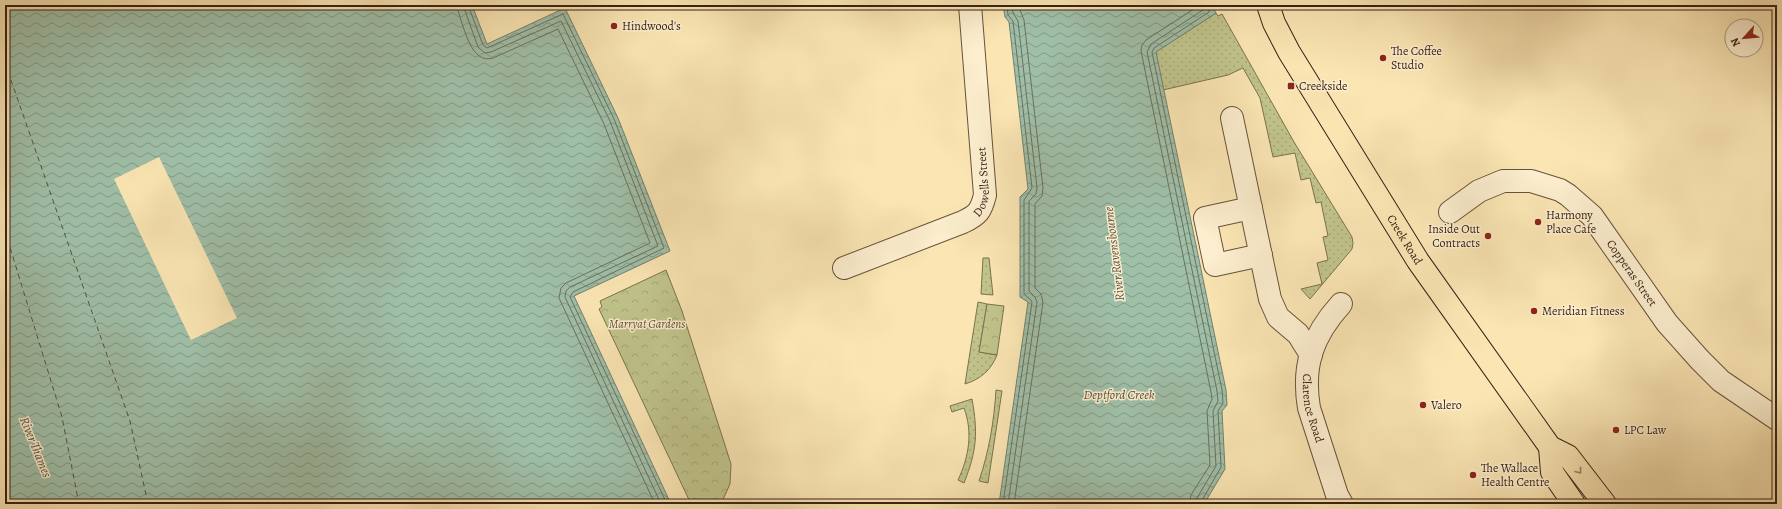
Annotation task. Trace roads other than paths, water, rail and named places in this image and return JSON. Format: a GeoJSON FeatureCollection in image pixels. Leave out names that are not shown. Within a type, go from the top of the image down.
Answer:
{"type":"FeatureCollection","features":[{"type":"Feature","properties":{"kind":"main road","name":"Creek Road"},"geometry":{"type":"LineString","coordinates":[[1252,5],[1271,14],[1333,124],[1418,261],[1550,447],[1568,456],[1604,504]]}},
{"type":"Feature","properties":{"kind":"main road"},"geometry":{"type":"LineString","coordinates":[[1550,447],[1552,472],[1574,504]]}},
{"type":"Feature","properties":{"kind":"street","name":"Dowells Street"},"geometry":{"type":"LineString","coordinates":[[844,268],[963,222],[975,216],[982,208],[985,195],[970,5]]}},
{"type":"Feature","properties":{"kind":"street"},"geometry":{"type":"LineString","coordinates":[[1232,118],[1270,299],[1275,311],[1282,321],[1298,334],[1311,355]]}},
{"type":"Feature","properties":{"kind":"street","name":"Copperas Street"},"geometry":{"type":"LineString","coordinates":[[1450,212],[1479,191],[1503,181],[1531,181],[1560,190],[1568,195],[1592,216],[1667,323],[1700,360],[1721,381],[1777,419]]}},
{"type":"Feature","properties":{"kind":"street"},"geometry":{"type":"LineString","coordinates":[[1251,208],[1205,218],[1215,265],[1261,255]]}},
{"type":"Feature","properties":{"kind":"street","name":"Clarence Road"},"geometry":{"type":"LineString","coordinates":[[1335,501],[1309,408],[1307,384],[1312,348],[1325,322],[1341,304]]}},
{"type":"Feature","properties":{"kind":"water","name":"River Thames"},"geometry":{"type":"Polygon","coordinates":[[[5,5],[472,5],[487,44],[565,8],[618,118],[670,251],[574,296],[671,504],[5,504],[5,5]]]}},
{"type":"Feature","properties":{"kind":"water","name":"Deptford Creek"},"geometry":{"type":"Polygon","coordinates":[[[1003,5],[1212,5],[1216,13],[1156,52],[1226,390],[1227,405],[1222,411],[1225,469],[1204,504],[999,504],[1028,302],[1020,297],[1020,197],[1028,189],[1009,22],[1005,17],[1003,5]]]}},
{"type":"Feature","properties":{"kind":"place","name":"Hindwood's"},"geometry":{"type":"Point","coordinates":[614,26]}},
{"type":"Feature","properties":{"kind":"place","name":"The Coffee Studio"},"geometry":{"type":"Point","coordinates":[1383,58]}},
{"type":"Feature","properties":{"kind":"place","name":"Creekside"},"geometry":{"type":"Point","coordinates":[1291,86]}},
{"type":"Feature","properties":{"kind":"place","name":"Harmony Place Cafe"},"geometry":{"type":"Point","coordinates":[1538,222]}},
{"type":"Feature","properties":{"kind":"place","name":"Inside Out Contracts"},"geometry":{"type":"Point","coordinates":[1488,236]}},
{"type":"Feature","properties":{"kind":"place","name":"Meridian Fitness"},"geometry":{"type":"Point","coordinates":[1534,311]}},
{"type":"Feature","properties":{"kind":"place","name":"Valero"},"geometry":{"type":"Point","coordinates":[1423,405]}},
{"type":"Feature","properties":{"kind":"place","name":"LPC Law"},"geometry":{"type":"Point","coordinates":[1616,430]}},
{"type":"Feature","properties":{"kind":"place","name":"The Wallace Health Centre"},"geometry":{"type":"Point","coordinates":[1473,475]}},
{"type":"Feature","properties":{"kind":"water label","name":"River Ravensbourne"},"geometry":{"type":"Point","coordinates":[1114,254]}},
{"type":"Feature","properties":{"kind":"park label","name":"Marryat Gardens"},"geometry":{"type":"Point","coordinates":[647,324]}}]}
